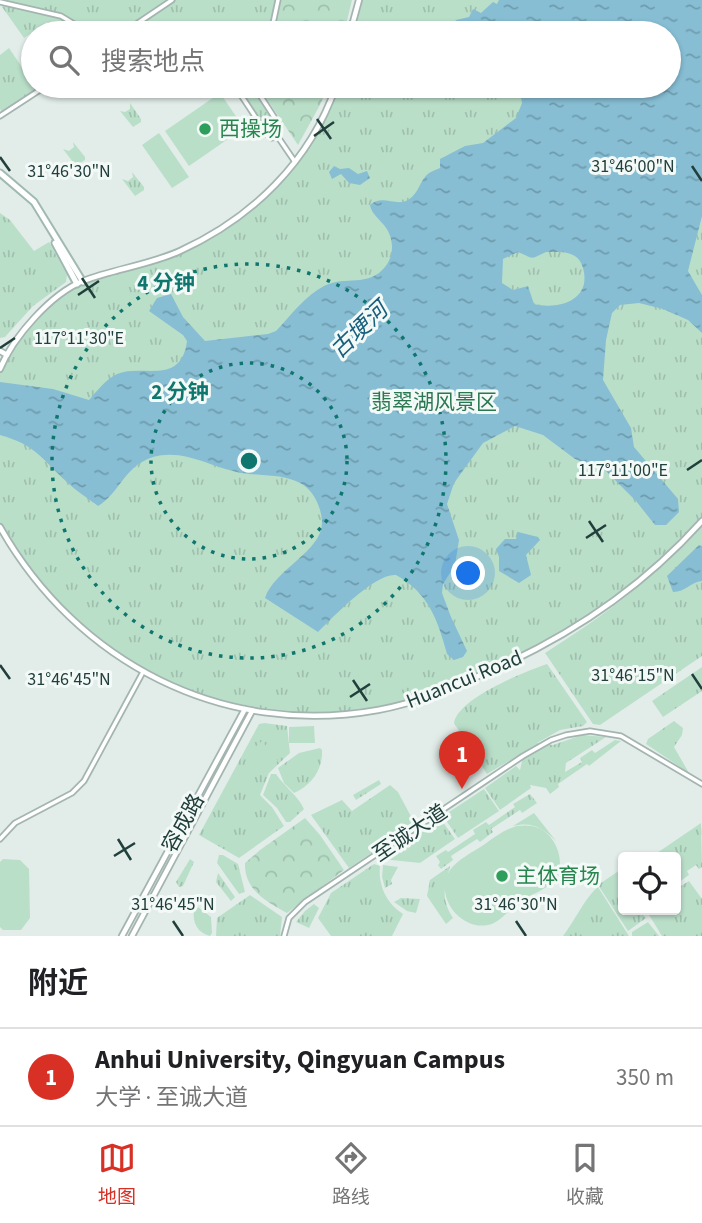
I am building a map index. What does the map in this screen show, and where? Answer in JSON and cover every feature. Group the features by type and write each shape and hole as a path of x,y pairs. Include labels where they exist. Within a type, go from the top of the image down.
{"main road":[{"path":"0,175 34,202 80,283"}],"street":[{"path":"141,21 172,0"},
{"path":"274,21 278,0"},
{"path":"353,21 359,0"},
{"path":"0,2 61,16 69,21"},
{"path":"0,116 28,98"},
{"path":"243,98 268,134 272,138 278,137"},
{"path":"262,98 280,126 278,137 296,163"},
{"path":"1,364 31,322 64,291 80,283 183,250 238,219 296,163 331,98"},
{"path":"0,351 7,355"},
{"name":"Huancui Road","path":"0,527 34,580 59,608 92,638 143,671 196,695 252,711 293,716 357,713 402,704 448,689 537,650 599,613 656,568 702,521"},
{"path":"0,839 15,823 72,793 84,781 143,671"},
{"name":"容成路","path":"122,936 245,709"},
{"name":"容成路","path":"132,936 252,711"},
{"name":"至诚大道","path":"284,936 289,918 305,902 498,773 551,740 566,734 590,731 621,736 702,784"}],"green space":[{"path":"0,0 278,0 274,21 21,21 21,34 0,4"},
{"path":"278,0 352,0 347,21 274,21"},
{"name":"翡翠湖风景区","path":"359,0 702,0 702,521 629,590 537,650 411,702 343,714 267,713 196,695 130,664 66,615 35,580 0,527 2,363 31,322 64,291 83,282 178,252 238,219 296,163 331,98 681,98 681,21 353,21"},
{"path":"9,48 21,66 21,98 27,98 3,114 0,109 0,55"},
{"name":"西操场","path":"213,98 223,98 244,128 189,166 165,131"},
{"path":"244,98 258,98 277,125 276,131 271,134"},
{"path":"266,98 323,98 298,145"},
{"path":"130,103 141,119 141,122 133,127 120,111 130,109"},
{"path":"159,133 189,177 172,188 142,145"},
{"path":"73,142 85,157 85,160 76,166 63,149 69,151 74,147"},
{"path":"132,172 144,187 144,190 135,196 122,179 128,181 133,177"},
{"path":"0,213 10,220 34,251 49,242 67,275 66,282 33,306 5,337 0,338"},
{"path":"702,526 702,656 600,725 593,724 545,653 628,595"},
{"path":"547,664 587,722 583,726 560,730 537,743 553,745 582,735 606,737 566,763 565,772 582,762 580,758 592,750 595,753 615,740 621,741 589,766 587,764 558,784 559,787 550,794 546,788 530,785 531,788 500,810 485,788 516,766 520,770 524,752 487,774 454,723 458,714 479,695"},
{"path":"702,667 702,691 663,717 652,701"},
{"path":"674,721 683,728 674,747 689,773 646,744 648,739"},
{"path":"259,724 287,726 290,753 269,773 260,795 272,807 284,826 239,858 199,835"},
{"path":"314,726 315,743 289,743 289,727"},
{"path":"262,741 278,761 261,775 246,755"},
{"path":"320,748 321,764 315,776 306,786 294,793 284,783 278,768 299,753"},
{"path":"271,774 276,774 304,809 290,822 286,822 277,808 263,795"},
{"path":"379,780 381,784 356,800 353,795"},
{"path":"390,785 398,792 415,824 349,868 311,815 342,800 352,811"},
{"path":"484,789 499,811 458,838 443,816"},
{"path":"530,794 537,803 522,813 520,810 491,829 493,832 480,842 477,839 451,856 453,860 441,869 436,856 446,850 448,852 475,834 473,830 486,822 489,825 515,807 513,804"},
{"path":"534,813 556,841 537,827 526,824 513,826"},
{"path":"305,818 344,870 287,913 252,888 245,863"},
{"path":"440,818 455,839 420,863 382,859"},
{"path":"701,823 702,867 699,869 696,865 687,871 689,875 681,881 681,852 658,852"},
{"name":"主体育场","path":"517,826 536,827 551,838 559,853 557,876 548,886 519,902 494,923 483,926 462,919 454,912 445,892 445,881 450,870 466,856"},
{"path":"219,855 238,864 245,892 239,894 217,863"},
{"path":"3,859 20,860 29,869 30,918 21,930 3,930 0,927 0,862"},
{"path":"190,859 194,862 183,886 179,887 176,882"},
{"path":"374,864 380,866 382,887 388,899 403,914 392,936 331,936 318,918 331,893"},
{"path":"383,865 398,867 391,880 392,884 385,888 382,877"},
{"path":"450,866 445,898 453,918 446,924 427,896 430,880"},
{"path":"618,871 618,915 643,915 646,918 628,931 598,885"},
{"path":"218,873 235,897 231,901 216,882"},
{"path":"689,881 702,899 702,936 662,936 649,915 681,915 681,886"},
{"path":"598,887 629,936 563,936 589,896"},
{"path":"250,895 282,917 280,936 216,936 217,918"},
{"path":"401,898 420,899 416,913 407,911 394,902"},
{"path":"314,904 319,908 309,928 296,922 305,911"},
{"path":"198,907 211,917 210,936 199,930 195,923 194,910"},
{"path":"648,922 659,936 632,936 632,932"}],"water":[{"name":"古埂河","path":"702,0 702,216 688,271 702,295 702,333 688,320 663,309 639,303 620,305 612,313 606,340 603,380 631,428 634,447 678,499 679,512 666,525 655,525 606,471 575,459 543,435 515,426 483,443 454,483 447,504 459,540 455,565 443,584 442,593 467,651 463,657 454,660 447,654 436,619 424,599 417,590 396,575 387,576 366,588 318,632 265,598 278,578 306,552 320,533 322,517 313,494 305,486 293,480 231,471 187,457 164,455 143,461 135,467 98,506 31,448 0,435 0,382 53,389 89,400 105,382 117,374 169,369 177,364 183,355 187,341 183,335 149,311 157,298 171,294 183,317 205,341 276,331 317,290 340,281 371,277 385,267 391,255 391,238 370,205 384,200 408,200 430,172 440,168 440,159 465,146 483,143 516,118 521,98 681,98 681,21 455,21 469,17 473,9 481,13 493,2","holes":["518,252 532,258 546,252 575,256 583,268 583,288 578,295 563,304 544,305 534,304 528,286 513,290 502,283 503,259"]},
{"path":"334,166 340,169 349,168 358,174 367,171 370,178 360,185 349,183 341,174 332,179 329,172"},
{"path":"518,532 538,537 540,540 526,555 531,575 519,583 499,571 496,549 505,539 516,539"},
{"path":"699,545 702,546 702,581 673,592 667,576"}],"place":[{"name":"西操场","path":"205,129"},
{"name":"Anhui University, Qingyuan Campus","path":"462,789"},
{"name":"主体育场","path":"502,876"}]}
